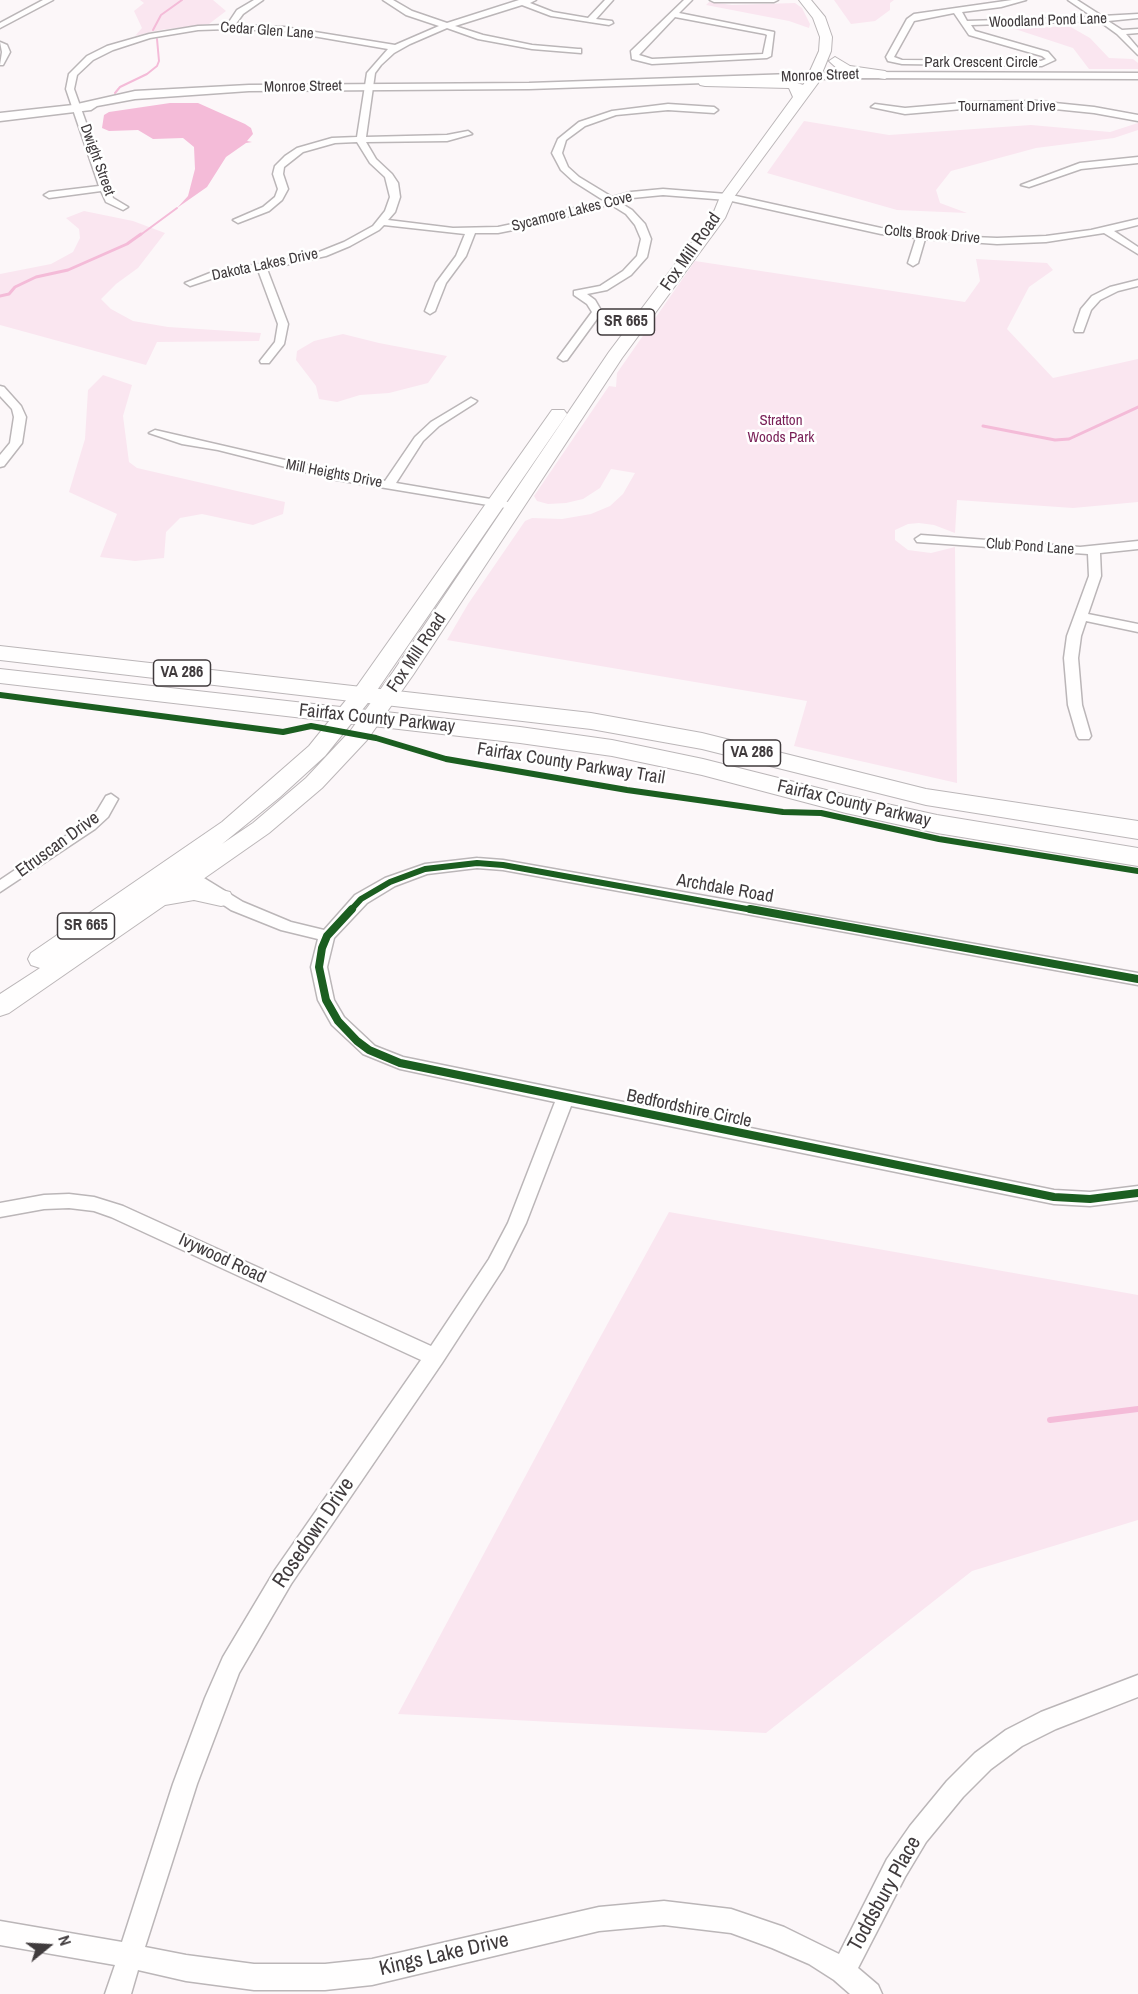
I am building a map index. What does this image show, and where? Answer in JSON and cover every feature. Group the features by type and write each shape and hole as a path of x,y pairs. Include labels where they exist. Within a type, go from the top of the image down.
{"highway":[{"name":"Fairfax County Parkway","path":"0,654 367,706 612,748 692,764 846,804 937,824 1138,857"},
{"name":"Fairfax County Parkway","path":"0,676 367,706 561,717 702,741 896,790 1138,830"}],"main road":[{"name":"Fox Mill Road","path":"0,1007 153,903 230,827 367,706 514,507 615,356 720,214 727,197 815,76 825,51 826,38 819,17 805,0"},
{"path":"820,0 831,13"},
{"path":"840,45 835,61 846,69 885,75"},
{"name":"Fox Mill Road","path":"815,76 830,69 835,61"},
{"name":"Monroe Street","path":"0,117 78,106 208,95 368,89 478,90 529,86 705,82 815,76 1138,77"},
{"path":"705,82 789,84 797,86 800,97"},
{"name":"Fox Mill Road","path":"367,706 494,504 537,442 694,230 710,210 727,197"},
{"name":"Fox Mill Road","path":"0,987 182,872"},
{"path":"153,903 189,892 221,898"}],"street":[{"path":"0,26 46,0"},
{"path":"229,27 240,12 259,0"},
{"path":"387,0 409,13 481,37 516,45 578,51"},
{"path":"361,138 371,73 378,63 396,48 448,25 519,1 532,0"},
{"path":"590,21 609,0"},
{"path":"674,15 767,32 771,34 767,56 652,62 635,57 634,53 688,0"},
{"path":"714,0 774,0"},
{"name":"Park Crescent Circle","path":"957,11 972,33 1045,54 1051,60 1042,64 902,62 891,59 911,19 922,15 1001,5 1022,0"},
{"path":"1072,0 1120,32 1138,53"},
{"path":"519,1 551,15 609,23"},
{"name":"Woodland Pond Lane","path":"965,23 1103,20 1136,15"},
{"name":"Cedar Glen Lane","path":"78,106 70,89 70,81 81,65 99,53 157,34 229,27 284,29 396,48"},
{"path":"1120,32 1138,31"},
{"path":"0,44 4,46 6,52 0,63"},
{"name":"Tournament Drive","path":"875,107 905,111 974,105 1035,104 1094,110 1138,118"},
{"name":"Dwight Street","path":"78,106 109,200 123,207"},
{"path":"563,358 597,312 591,302 578,292 603,288 627,273 642,257 646,239 640,224 629,212 571,175 561,164 557,153 558,146 569,133 597,118 632,110 678,107 714,110"},
{"path":"238,220 266,209 279,198 283,189 278,171 288,158 317,144 361,138 447,138 468,134"},
{"name":"Dakota Lakes Drive","path":"190,283 215,274 301,259 335,249 368,233 381,222 394,205 395,190 388,174 366,153 361,138"},
{"path":"1026,185 1080,166 1138,160"},
{"path":"48,195 105,188"},
{"name":"Sycamore Lakes Cove","path":"381,222 434,230 471,232 519,227 612,200 663,192 727,197"},
{"name":"Colts Brook Drive","path":"727,197 921,237 1019,240 1067,237 1138,222"},
{"path":"1106,230 1138,251"},
{"path":"429,311 437,298 441,284 461,256 471,232"},
{"path":"913,263 921,237"},
{"path":"261,266 283,324 280,342 266,361"},
{"path":"1079,330 1086,309 1096,298 1114,289 1138,284"},
{"path":"0,389 17,408 20,421 16,443 0,463"},
{"path":"388,485 419,440 435,424 471,401"},
{"name":"Mill Heights Drive","path":"155,433 288,466 514,507"},
{"name":"Club Pond Lane","path":"921,539 1094,551 1138,545"},
{"path":"1084,736 1072,681 1071,658 1074,636 1095,576 1094,551"},
{"path":"1081,616 1138,628"},
{"name":"Etruscan Drive","path":"0,887 90,826 103,814 111,799"},
{"name":"Archdale Road","path":"327,936 353,906 390,882 437,867 490,864 1138,979"},
{"path":"182,872 221,898 261,917 327,936"},
{"name":"Bedfordshire Circle","path":"327,936 322,948 319,967 326,1000 346,1031 369,1050 400,1063 565,1099 1054,1197 1090,1199 1138,1193"},
{"name":"Rosedown Drive","path":"118,1994 185,1784 216,1698 231,1665 283,1577 435,1357 496,1264 517,1223 565,1099"},
{"name":"Ivywood Road","path":"0,1210 44,1202 69,1201 94,1204 117,1211 435,1357"},
{"name":"Toddsbury Place","path":"843,1971 896,1868 918,1834 955,1789 983,1761 1014,1738 1049,1720 1138,1686"},
{"name":"Kings Lake Drive","path":"0,1933 186,1968 254,1977 325,1977 372,1972 599,1919 664,1913 708,1917 753,1927 818,1955 843,1971 869,1994"}],"green space":[{"path":"140,0 213,0 226,11 209,24 160,30 135,36 142,28 134,11 144,3"},
{"path":"834,0 894,0 890,3 890,10 875,21 851,24"},
{"path":"709,2 732,5 795,3 802,8 810,24 809,28 789,21 706,5"},
{"path":"1069,26 1090,38 1109,58 1133,59 1138,63 1138,69 1089,69 1073,48 1015,29"},
{"path":"804,121 889,135 1031,125 1110,132 1138,123 1138,130 1114,138 1036,148 951,171 936,190 940,203 967,213 897,210 767,173"},
{"path":"84,211 133,221 165,233 138,268 116,284 101,299 111,309 133,321 168,327 261,333 259,341 157,342 146,365 0,325 0,274 51,264 73,252 80,238 79,229 66,218"},
{"name":"Stratton Woods Park","path":"976,259 1047,263 1053,270 1029,287 1007,329 1053,378 1138,359 1138,502 1073,508 957,500 955,533 934,525 919,523 908,524 895,530 895,540 908,550 931,553 955,547 957,783 794,746 807,701 447,640 468,604 525,521 532,518 562,519 591,514 610,506 623,494 635,473 611,469 600,488 583,499 548,504 537,501 534,496 609,386 616,387 617,373 695,261 965,302 980,281"},
{"path":"343,334 447,356 428,383 389,393 360,395 337,402 319,399 316,386 296,360 297,351 314,341"},
{"path":"103,375 132,385 123,416 129,462 137,468 285,502 283,514 253,525 202,514 180,518 166,532 164,558 135,561 100,557 117,514 69,492 85,439 88,390"},
{"path":"669,1212 1138,1295 1138,1520 972,1571 766,1733 398,1714 586,1363"}],"shaded area":[{"path":"170,103 198,103 245,124 251,128 253,134 247,141 252,142 246,143 226,157 207,187 177,208 188,196 195,169 194,147 183,138 153,139 138,130 109,131 102,128 104,115 109,112"}],"waterway":[{"path":"153,30 161,15 182,0"},
{"path":"115,93 120,87 147,74 157,66 159,61 157,39"},
{"path":"139,236 177,208"},
{"path":"0,296 9,294 15,287 36,277 68,270 127,244 141,234"},
{"path":"983,426 1055,440 1069,439 1138,407"},
{"path":"1050,1420 1138,1409"}],"cycle path":[{"name":"Fairfax County Parkway Trail","path":"0,695 283,732 311,726 376,738 446,759 627,790 783,812 821,813 939,839 1138,871"},
{"path":"1138,979 503,865 477,863 425,869 390,882 361,899 327,936 322,948 319,967 326,1000 338,1021 369,1050 400,1063 1054,1197 1090,1199 1138,1193"}]}
